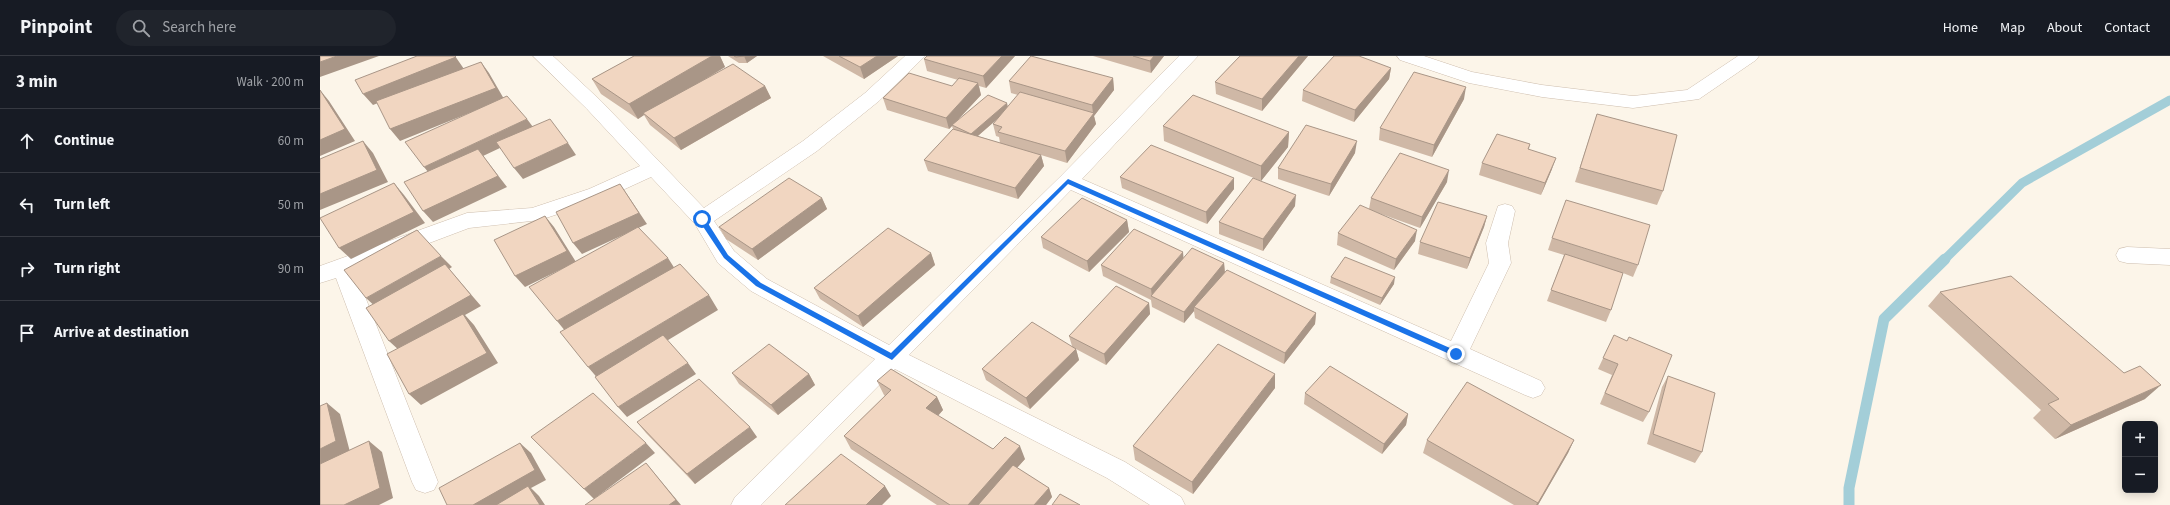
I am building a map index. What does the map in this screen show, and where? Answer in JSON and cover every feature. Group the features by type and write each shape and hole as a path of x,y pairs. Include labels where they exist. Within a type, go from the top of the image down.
{"street":[{"path":"542,56 594,105 702,219 726,257 759,284 892,357 1116,470 1172,505"},
{"path":"702,219 810,146 872,97 916,56"},
{"path":"744,505 1068,181 1189,56"},
{"path":"1406,56 1469,77 1542,91 1633,102 1692,95 1750,56"},
{"path":"320,275 467,220 533,215 596,194 653,168"},
{"path":"1068,181 1533,388"},
{"path":"1456,354 1500,263 1497,243 1505,211"},
{"path":"2127,255 2170,256"},
{"path":"342,266 425,482"}],"building":[{"path":"320,56 337,56 320,62"},
{"path":"417,56 456,57 363,94 355,80"},
{"path":"634,56 712,56 629,104 592,79"},
{"path":"839,56 877,56 860,67"},
{"path":"927,56 1002,56 983,76 924,59"},
{"path":"1031,56 1113,78 1092,105 1009,81"},
{"path":"1133,56 1154,56 1150,61"},
{"path":"1240,56 1299,56 1262,99 1215,82"},
{"path":"1334,56 1359,56 1391,68 1355,110 1303,90"},
{"path":"481,62 496,88 390,129 376,101"},
{"path":"733,64 765,86 674,138 643,113"},
{"path":"1414,72 1466,87 1434,145 1380,128"},
{"path":"909,73 952,86 959,78 978,83 946,118 883,98"},
{"path":"320,90 345,129 320,140"},
{"path":"1020,92 1094,113 1065,151 998,132 1002,127 993,124"},
{"path":"988,95 1007,103 971,134 952,125"},
{"path":"1193,95 1289,132 1261,166 1163,126"},
{"path":"507,96 527,119 424,167 405,142"},
{"path":"1597,114 1677,135 1663,191 1580,168"},
{"path":"550,119 568,143 514,168 496,142"},
{"path":"1306,125 1357,141 1331,184 1278,168"},
{"path":"953,129 1041,155 1015,188 924,160"},
{"path":"1497,134 1530,144 1528,149 1556,158 1545,183 1482,163"},
{"path":"363,141 377,170 320,194 320,159"},
{"path":"1151,145 1234,178 1206,212 1120,177"},
{"path":"478,149 498,176 423,211 404,182"},
{"path":"1400,153 1449,170 1422,217 1371,198"},
{"path":"789,178 822,198 752,249 719,227"},
{"path":"1253,178 1296,195 1263,239 1219,222"},
{"path":"394,183 414,212 339,248 320,218"},
{"path":"620,184 639,213 573,243 556,212"},
{"path":"1082,198 1127,220 1087,261 1041,237"},
{"path":"1566,200 1650,225 1638,265 1552,238"},
{"path":"1438,202 1487,216 1470,258 1420,242"},
{"path":"1360,205 1417,230 1396,259 1338,233"},
{"path":"545,216 567,251 515,276 494,240"},
{"path":"638,227 668,258 557,321 529,287"},
{"path":"888,228 931,253 858,316 814,288"},
{"path":"1134,229 1183,252 1151,289 1101,265"},
{"path":"417,230 441,256 366,298 344,270"},
{"path":"1192,248 1224,263 1184,312 1151,296"},
{"path":"1565,254 1623,273 1611,310 1551,290"},
{"path":"1345,257 1395,277 1382,298 1331,277"},
{"path":"445,264 471,295 389,341 366,308"},
{"path":"680,264 709,295 588,367 560,332"},
{"path":"1227,270 1316,313 1285,353 1194,307"},
{"path":"2011,276 2124,373 2140,366 2161,385 2071,425 2048,404 2059,399 1940,292"},
{"path":"1116,286 1149,303 1104,354 1069,336"},
{"path":"463,314 487,353 409,394 387,354"},
{"path":"1032,322 1076,349 1026,398 982,369"},
{"path":"663,335 688,363 618,407 595,377"},
{"path":"1614,335 1627,341 1629,337 1672,355 1649,412 1605,393 1618,364 1603,358"},
{"path":"769,344 809,374 771,405 732,373"},
{"path":"1218,344 1275,374 1192,482 1133,446"},
{"path":"1330,366 1408,414 1384,444 1305,393"},
{"path":"891,369 937,397 926,408 993,449 1005,437 1020,446 968,505 950,505 844,436 891,390 877,381"},
{"path":"1668,376 1715,393 1702,452 1653,434"},
{"path":"699,379 750,427 687,474 637,422"},
{"path":"1467,382 1574,440 1538,503 1427,440"},
{"path":"593,393 646,443 584,489 531,437"},
{"path":"327,403 336,441 320,449 320,406"},
{"path":"369,441 380,488 344,505 320,505 320,464"},
{"path":"520,443 535,470 473,505 447,505 439,488"},
{"path":"841,454 885,486 866,505 785,505"},
{"path":"646,463 676,500 669,505 585,505"},
{"path":"1013,465 1049,488 1034,505 978,505"},
{"path":"528,486 540,505 496,505"},
{"path":"1060,494 1080,505 1052,505"}],"waterway":[{"path":"1944,260 2022,183 2170,100"},
{"path":"1849,505 1849,488 1884,319 1945,259"}],"route":[{"path":"702,219 726,257 759,284 822,321 892,357 1068,181 1456,354"}]}
